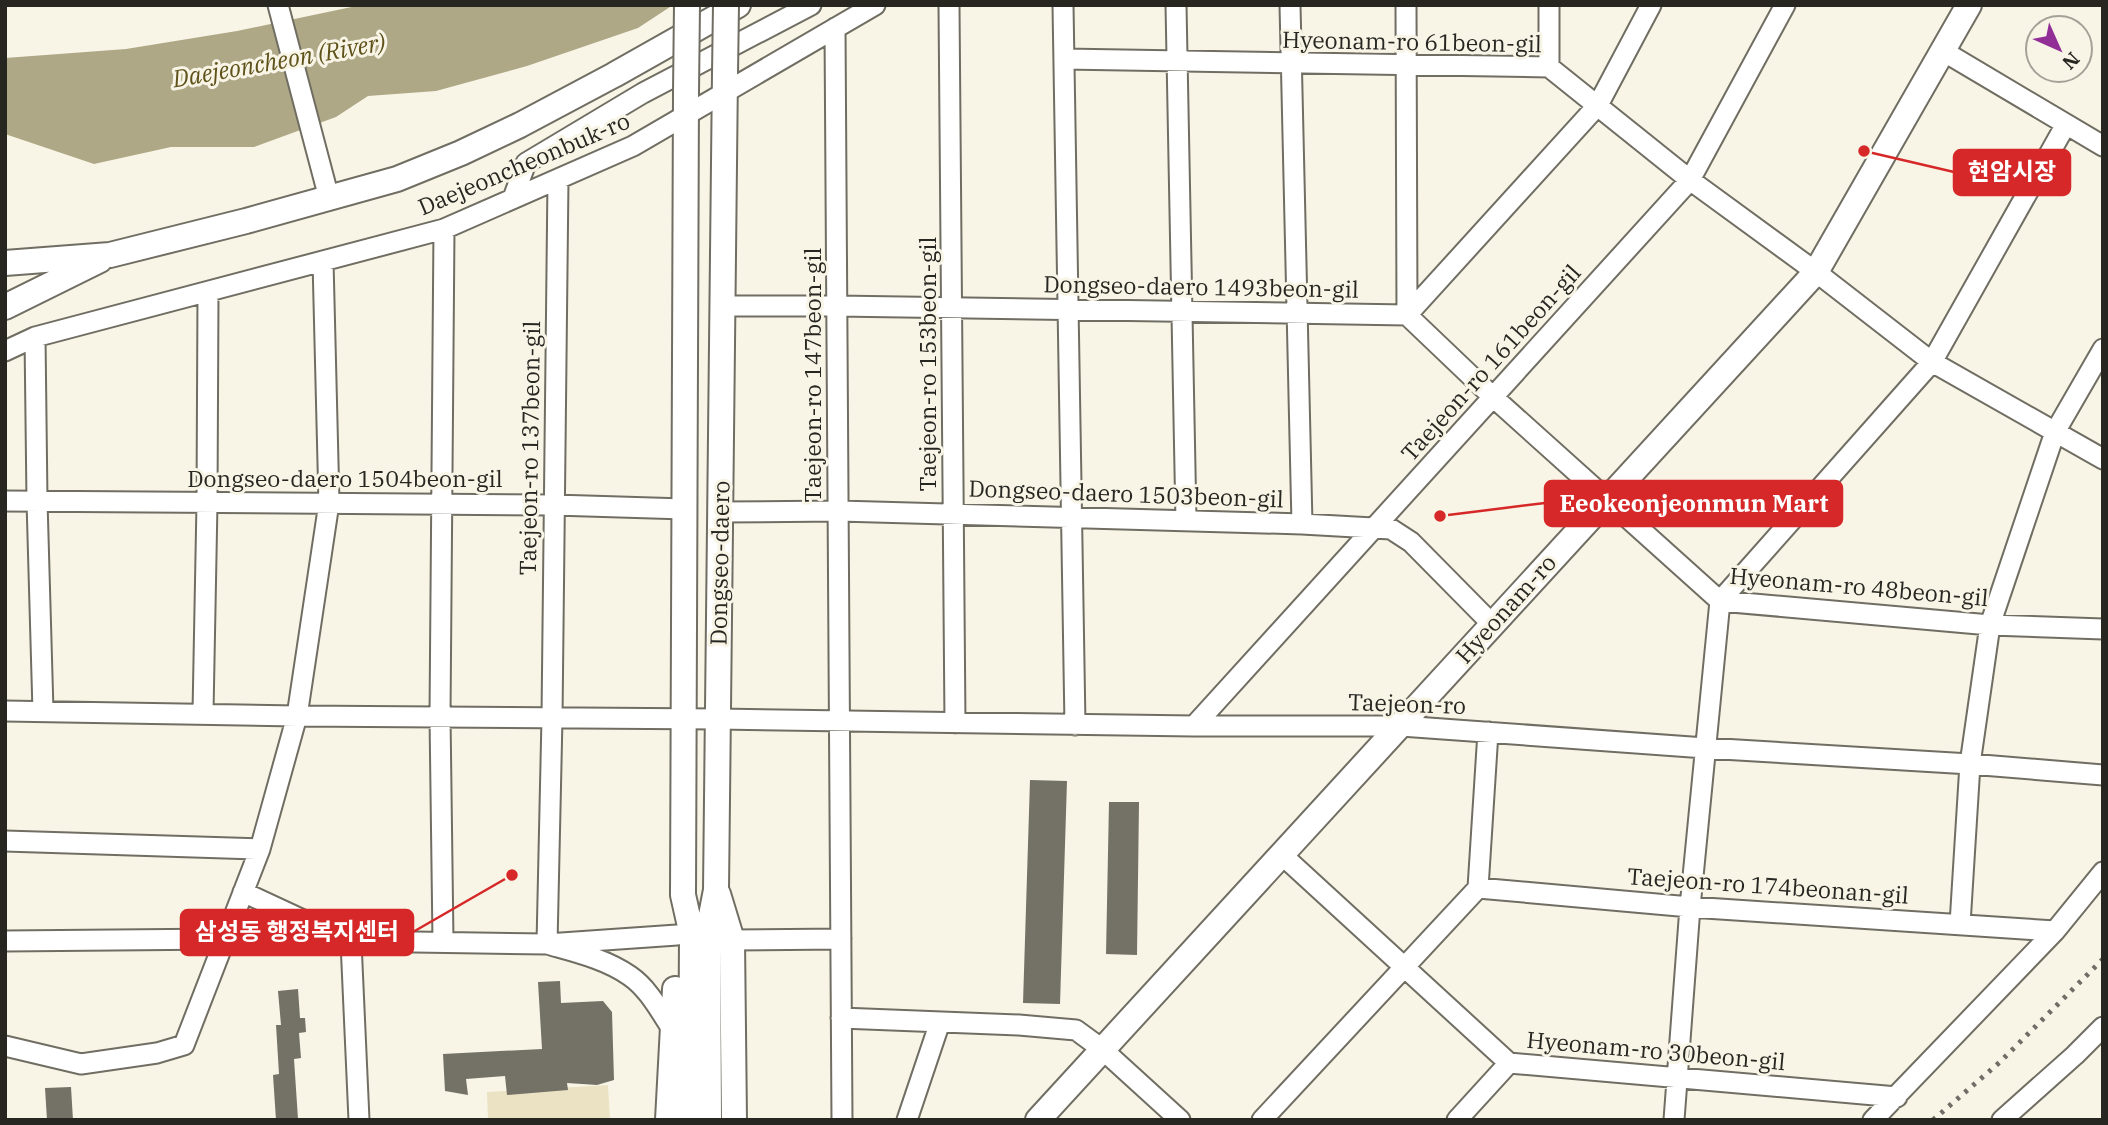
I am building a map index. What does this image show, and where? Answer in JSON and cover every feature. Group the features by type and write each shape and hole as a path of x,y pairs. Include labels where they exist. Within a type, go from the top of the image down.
{"main road":[{"name":"Dongseo-daero","path":"687,5 683,895 692,935 691,1120"},
{"name":"Dongseo-daero","path":"709,1120 708,931 716,890 726,5"},
{"path":"5,263 110,255 397,179 520,125 738,5"},
{"name":"Hyeonam-ro","path":"1038,1120 1816,271 1969,5"},
{"path":"5,307 110,255"},
{"path":"716,890 732,940 734,1120"},
{"path":"668,1120 677,935 683,895"}],"street":[{"path":"278,5 329,198"},
{"path":"513,198 526,163 643,93 811,5"},
{"name":"Daejeoncheonbuk-ro","path":"5,351 35,337 444,229 633,146 686,104 875,5"},
{"name":"Taejeon-ro 153beon-gil","path":"949,5 956,723"},
{"path":"1063,5 1075,724"},
{"path":"1176,5 1185,521"},
{"path":"1290,5 1302,524"},
{"path":"1406,5 1407,315 1606,499"},
{"path":"1549,5 1549,67"},
{"path":"1407,315 1598,105 1651,5"},
{"name":"Taejeon-ro 161beon-gil","path":"1194,726 1690,180 1785,5"},
{"name":"Taejeon-ro 147beon-gil","path":"835,28 841,721"},
{"path":"1943,51 2103,146"},
{"name":"Hyeonam-ro 61beon-gil","path":"1064,60 1549,67 1690,180 1816,271 1932,362 2103,459"},
{"path":"1674,1120 1690,907 1720,601 1932,362 2066,125"},
{"name":"Taejeon-ro 137beon-gil","path":"552,718 558,179"},
{"path":"443,941 440,716 444,229"},
{"path":"5,1046 81,1064 157,1053 184,1045 260,849 298,716 329,503 323,261"},
{"path":"202,713 208,292"},
{"name":"Dongseo-daero 1493beon-gil","path":"723,306 1407,315"},
{"path":"35,337 43,711"},
{"path":"1961,924 1970,764 1990,625 2055,432 2103,349"},
{"name":"Hyeonam-ro 48beon-gil","path":"1606,499 1720,601 1990,625 2103,629"},
{"name":"Dongseo-daero 1504beon-gil","path":"5,500 554,505 685,509"},
{"name":"Dongseo-daero 1503beon-gil","path":"720,512 839,511 1391,529 1411,542 1492,624"},
{"name":"Taejeon-ro","path":"5,711 1194,726 1401,726 2103,775"},
{"path":"547,944 552,718"},
{"path":"841,721 842,1120"},
{"path":"1262,1120 1478,888 1488,732"},
{"path":"5,841 260,849"},
{"name":"Hyeonam-ro 30beon-gil","path":"1281,855 1509,1063 1896,1097"},
{"path":"1873,1120 2055,931 2103,872"},
{"name":"Taejeon-ro 174beonan-gil","path":"1478,888 1690,907 2055,931"},
{"path":"243,892 351,942"},
{"path":"5,941 224,939 547,944 677,935"},
{"path":"732,940 841,939"},
{"path":"351,942 359,1120"},
{"path":"547,944 592,957 630,976 649,994 674,1032"},
{"path":"841,1018 1076,1030 1102,1049 1180,1120"},
{"path":"907,1120 940,1022"},
{"path":"2002,1120 2103,1027"},
{"path":"1457,1120 1509,1063"}],"shaded area":[{"path":"608,1085 610,1120 488,1120 487,1092"}],"water":[{"name":"Daejeoncheon (River)","path":"361,5 673,5 638,28 527,66 436,91 368,96 336,117 254,147 171,147 94,164 5,134 5,58 126,49 237,31"}],"building":[{"path":"1030,780 1067,781 1060,1004 1023,1003"},
{"path":"1109,802 1139,802 1137,955 1106,954"},
{"path":"560,981 561,1003 603,1001 612,1012 614,1080 597,1085 567,1083 568,1090 507,1095 505,1076 466,1079 468,1095 445,1091 443,1054 542,1049 538,982"},
{"path":"298,989 300,1018 305,1018 306,1032 299,1033 301,1058 294,1059 298,1119 276,1120 273,1075 279,1074 276,1025 281,1025 278,991"},
{"path":"71,1087 73,1120 47,1120 45,1088"}],"railway":[{"path":"1933,1120 2000,1062 2103,959"}],"place":[{"name":"현암시장","path":"1864,151"},
{"name":"Eeokeonjeonmun Mart","path":"1440,516"},
{"name":"삼성동 행정복지센터","path":"512,875"}]}
